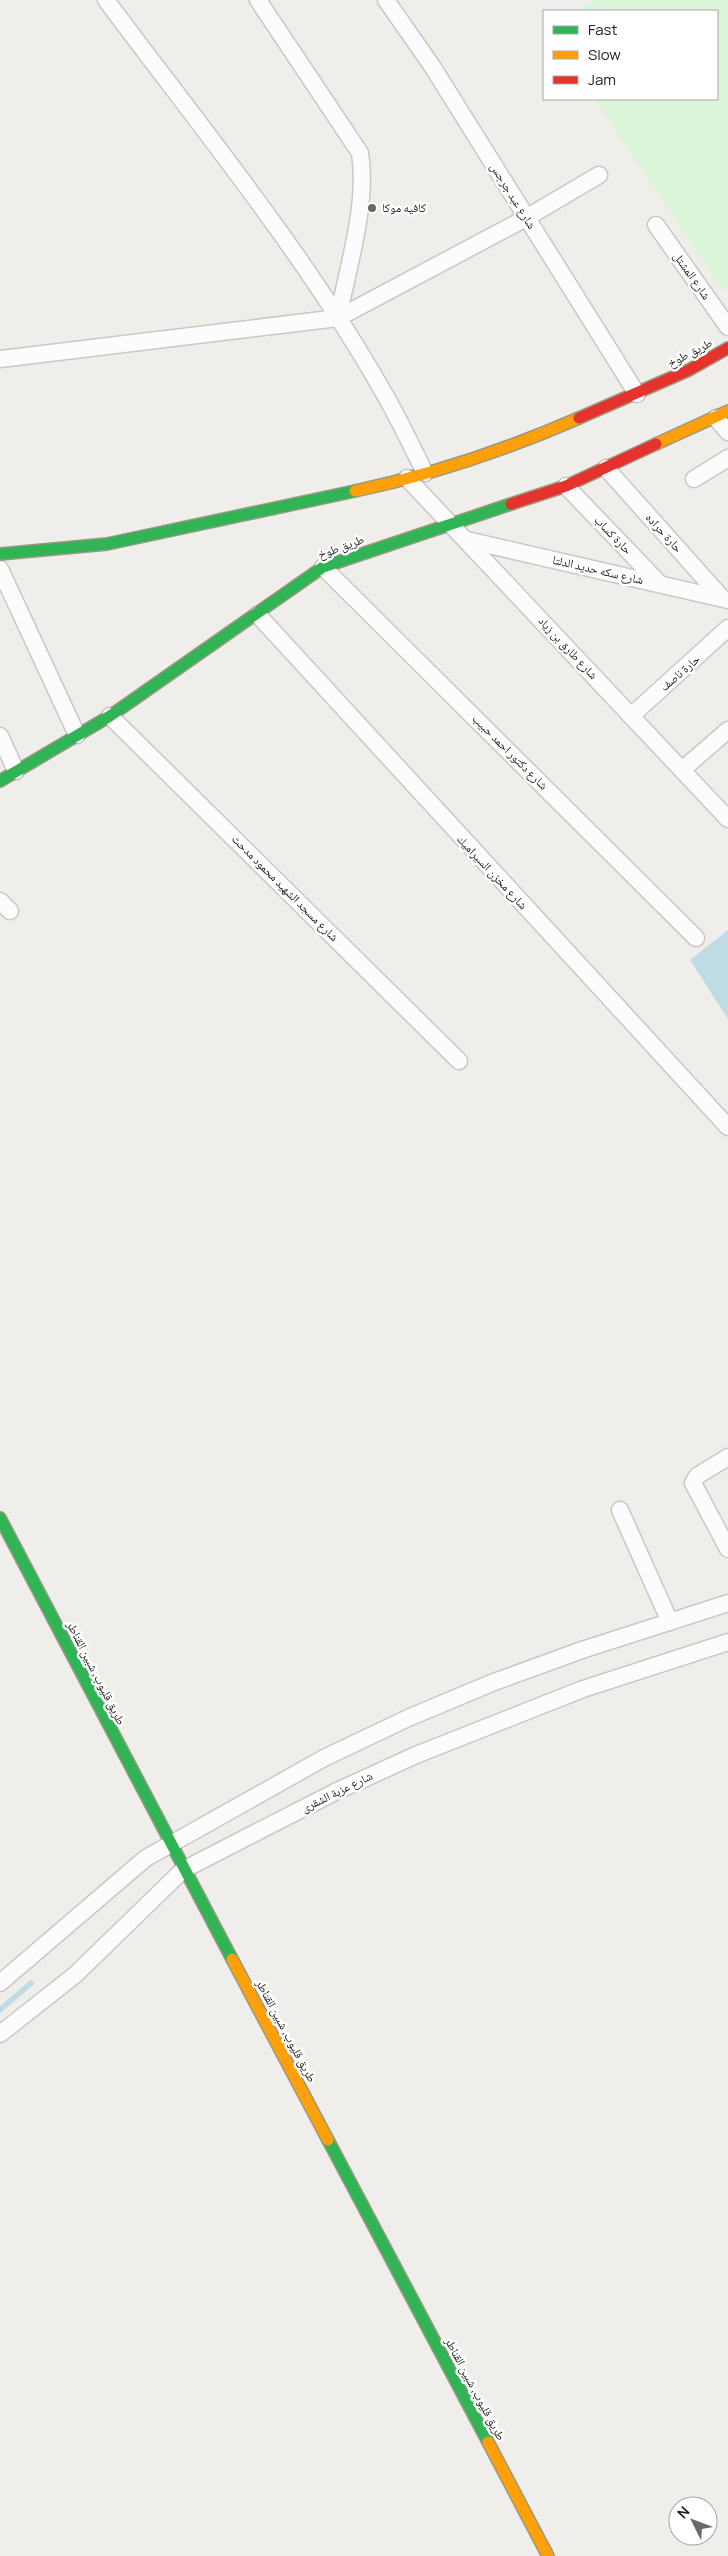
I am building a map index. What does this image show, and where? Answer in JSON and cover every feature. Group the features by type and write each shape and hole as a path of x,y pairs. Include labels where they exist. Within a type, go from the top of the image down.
{"main road":[{"name":"طريق طوخ","path":"0,554 107,544 425,473 542,434 689,370 728,348"},
{"name":"طريق طوخ","path":"0,781 110,716 258,615 323,567 566,486 722,414"},
{"name":"طريق قليوب, شبين القناطر","path":"0,1518 169,1844 338,2156 548,2556"}],"street":[{"path":"106,0 278,230 338,318 386,395 425,473"},
{"path":"258,0 360,153 364,178 362,200 338,318"},
{"name":"شارع عبد جرجس","path":"386,0 432,66 637,394"},
{"path":"0,360 338,318 526,218 599,175"},
{"name":"شارع المشتل","path":"656,225 728,327"},
{"path":"722,414 728,432"},
{"path":"694,479 728,458"},
{"name":"حارة حراده","path":"606,468 725,599"},
{"name":"شارع طارق بن زياد","path":"407,478 728,819"},
{"name":"حارة كساب","path":"566,486 660,584"},
{"name":"شارع سكه حديد الدلتا","path":"467,540 725,599"},
{"name":"شارع دكتور احمد حبيب","path":"323,567 696,938"},
{"path":"0,569 77,735"},
{"name":"شارع مخزن السيراميك","path":"258,615 728,1128"},
{"name":"حارة ناصف","path":"631,716 728,628"},
{"name":"شارع مسجد الشهيد محمود مدحت","path":"110,716 459,1061"},
{"path":"682,770 728,730"},
{"path":"0,736 16,771"},
{"path":"728,1457 697,1476 693,1483 728,1550"},
{"path":"620,1510 670,1622"},
{"path":"0,1983 73,1922 124,1875 169,1844 324,1758 408,1718 503,1679 728,1603"},
{"name":"شارع عزبة الشقرى","path":"0,2034 75,1975 183,1870 335,1792 416,1754 582,1689 728,1642"}],"green space":[{"path":"594,0 728,0 728,286 723,290 596,100 718,100 718,10 579,10"}],"water":[{"path":"728,930 728,1019 690,960"}],"waterway":[{"path":"0,2010 31,1983"}],"traffic: fast":[{"path":"0,554 107,544 355,491"},
{"path":"0,781 110,716 323,567 511,504"},
{"path":"0,1518 232,1959"},
{"path":"328,2140 488,2442"}],"traffic: slow":[{"path":"656,444 728,411"},
{"path":"355,491 384,485 469,460 579,418"},
{"path":"232,1959 328,2140"},
{"path":"488,2442 548,2556"}],"traffic: jam":[{"path":"579,418 689,370 728,348"},
{"path":"511,504 566,486 656,444"}],"place":[{"name":"كافيه موكا","path":"372,208"}]}
